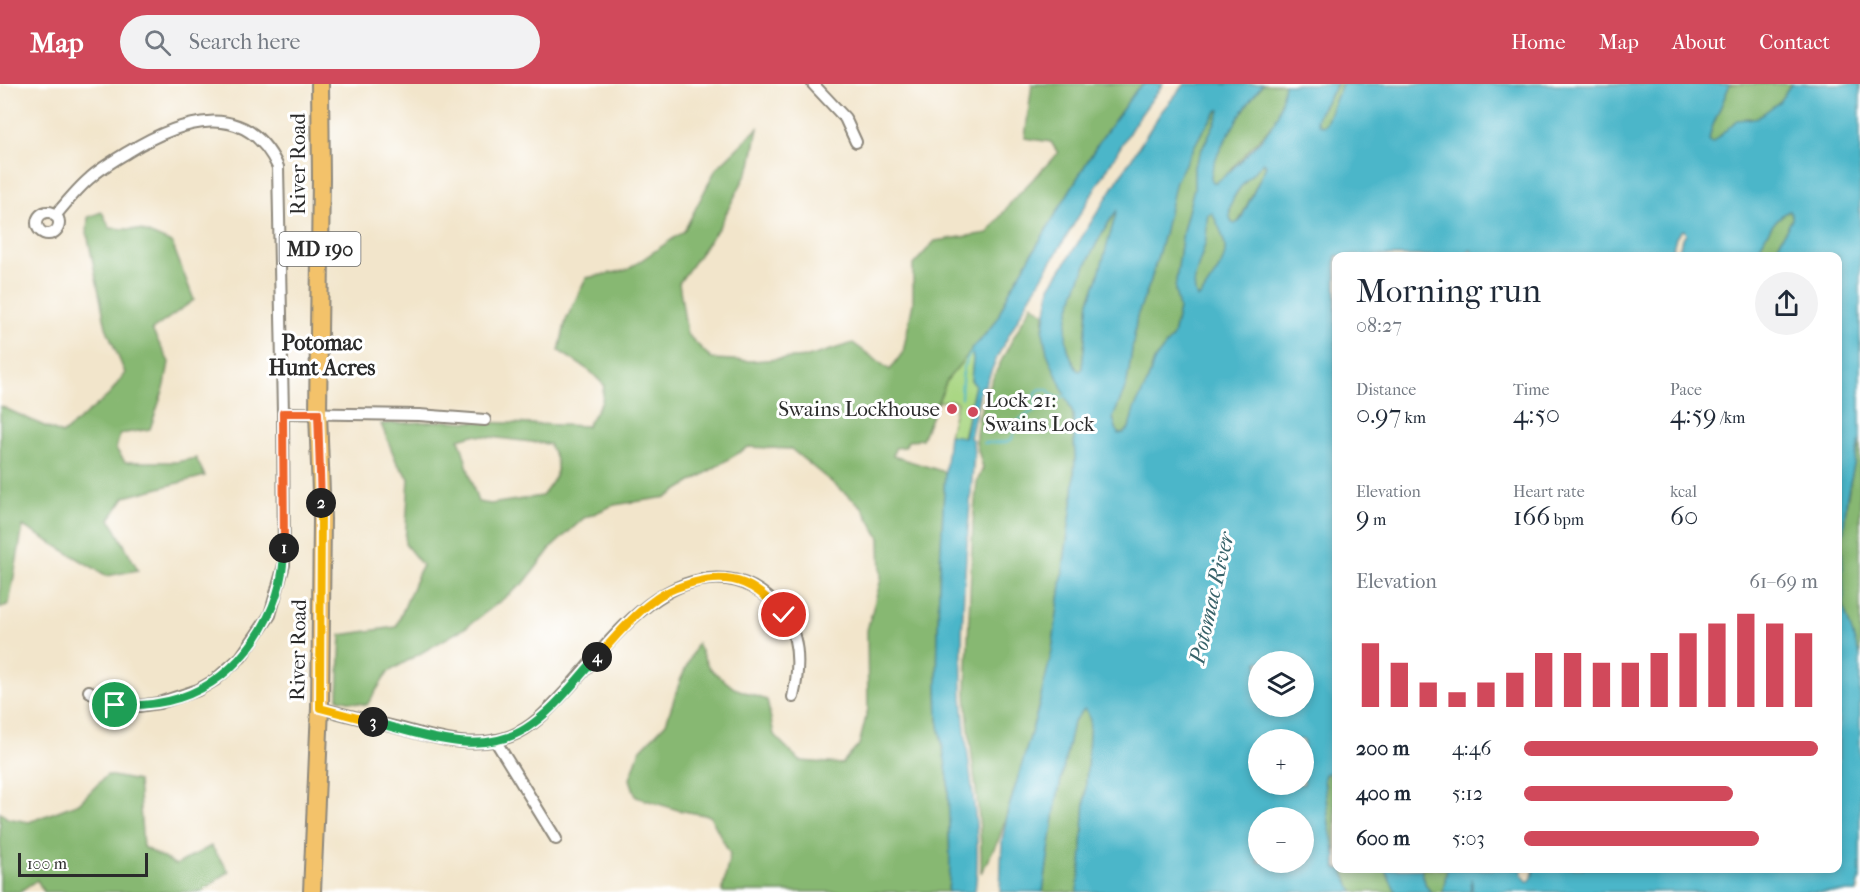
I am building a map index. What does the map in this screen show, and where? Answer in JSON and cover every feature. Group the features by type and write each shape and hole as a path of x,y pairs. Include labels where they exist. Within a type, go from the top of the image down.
{"main road":[{"name":"River Road","path":"312,892 320,708 322,519 318,413 320,84"}],"street":[{"path":"813,84 845,118 856,142"},
{"path":"55,216 90,178 112,162 146,141 173,129 198,122 230,123 257,136 274,158 280,177 284,565 270,615 241,657 215,680 179,698 159,704 115,705 105,702 89,691"},
{"path":"283,413 419,415 485,420"},
{"path":"320,708 448,741 475,743 495,740 525,729 545,713 653,600 676,587 714,578 735,580 756,589 768,597 784,615 792,628 799,663 793,697"},
{"path":"495,740 556,839"}],"green space":[{"path":"1032,84 1145,84 1137,89 1099,142 1009,292 996,321 947,380 922,439 908,441 905,447 895,448 893,456 945,472 937,686 938,719 948,778 950,868 948,892 722,892 730,854 710,816 678,810 636,797 630,779 640,750 666,723 680,681 697,643 709,668 734,688 767,700 774,735 800,761 842,764 859,745 868,709 867,630 881,579 880,538 862,507 791,449 748,447 667,497 614,505 584,518 551,548 525,582 468,626 388,672 367,705 338,699 341,635 396,627 422,565 405,544 409,478 397,463 381,424 447,421 587,426 602,401 604,385 590,371 559,351 566,320 586,278 627,270 684,231 716,169 758,128 751,165 719,227 679,283 687,334 712,359 751,361 808,357 853,343 890,370 903,352 913,303 913,265 935,241 988,233 1012,201 1058,153 1051,142 1025,138","holes":["473,435 549,444 556,460 557,472 542,496 491,504 478,502 459,439"]},
{"path":"1263,84 1284,84 1283,100 1275,122 1220,181 1213,182 1211,173 1218,153 1241,114"},
{"path":"1337,84 1342,84 1326,123 1323,126 1319,125 1318,115"},
{"path":"1730,84 1791,84 1779,102 1757,118 1745,118 1712,143 1709,140 1711,130"},
{"path":"1220,110 1219,114 1194,166 1194,188 1183,231 1175,289 1179,309 1173,336 1154,361 1147,383 1134,409 1129,428 1124,434 1118,434 1113,418 1127,383 1137,316 1150,283 1164,234 1175,181 1203,130"},
{"path":"1264,162 1266,166 1235,225 1232,223 1230,214 1234,197 1245,181"},
{"path":"1119,208 1089,301 1080,371 1077,370 1068,347 1066,329 1069,312 1074,293 1091,254"},
{"path":"1789,211 1792,219 1774,252 1757,252 1773,224"},
{"path":"102,212 110,228 141,230 172,243 194,300 152,330 169,362 165,385 150,429 120,434 116,449 125,462 176,462 196,458 205,476 125,497 110,519 138,570 107,576 23,526 9,604 0,608 0,406 62,434 109,395 125,373 106,327 87,233 88,217"},
{"path":"1212,213 1224,239 1224,257 1201,296 1196,298 1195,276 1205,245 1208,214"},
{"path":"1032,304 1044,313 1043,332 1073,413 1075,458 1073,497 1052,651 1045,682 999,839 981,873 980,827 966,690 973,522 977,482 983,468 976,441 977,425 996,371"},
{"path":"971,348 973,359 971,380 975,385 963,438 949,435 957,402 950,400 938,402 947,380"},
{"path":"1860,439 1860,657 1850,631 1842,586 1842,540 1848,493"},
{"path":"1084,709 1090,720 1081,865 1077,892 1043,892 1056,804 1073,722"},
{"path":"1329,772 1332,780 1332,838 1329,825 1325,773"},
{"path":"107,775 138,781 143,847 176,865 211,846 229,871 201,892 44,892 37,880 19,892 0,892 0,812 7,818 29,822 79,803"},
{"path":"1344,873 1387,873 1396,892 1353,892"},
{"path":"1422,873 1446,873 1443,892 1431,892 1426,886"}],"water":[{"path":"1145,84 1163,84 1136,121 1027,302 997,357 985,386 981,386 970,438 973,440 974,454 962,632 962,691 975,816 977,867 975,892 948,892 950,868 948,778 938,719 937,686 939,585 949,435 964,437 975,385 971,380 973,359 971,348 980,341 996,321 1009,292 1099,142 1137,89"},
{"name":"Potomac River","path":"1185,84 1263,84 1223,144 1212,169 1211,178 1213,182 1216,182 1257,144 1271,127 1279,112 1284,84 1337,84 1318,115 1319,125 1323,126 1342,84 1730,84 1711,130 1709,140 1712,143 1737,120 1757,118 1779,102 1791,84 1860,84 1860,439 1847,495 1842,548 1842,252 1774,252 1792,219 1789,211 1777,219 1757,252 1679,252 1682,238 1686,234 1684,230 1676,237 1672,252 1472,252 1471,250 1469,252 1332,252 1332,781 1329,773 1325,774 1324,778 1332,838 1332,873 1344,873 1353,892 1077,892 1081,865 1090,720 1084,709 1073,722 1056,804 1043,892 1000,892 1002,840 1052,651 1073,497 1075,458 1073,414 1047,353 1043,332 1050,287 1161,112","holes":["1220,110 1219,114 1194,166 1194,188 1183,231 1175,289 1179,309 1173,336 1154,361 1147,383 1134,409 1129,428 1124,433 1118,434 1113,418 1127,383 1137,316 1150,283 1176,181 1203,130","1264,162 1266,166 1240,221 1232,223 1230,206 1234,198","1117,210 1089,301 1080,371 1077,370 1068,351 1066,329 1069,312 1082,274","1212,213 1224,239 1224,257 1201,296 1197,298 1195,276 1205,245 1208,214"]},
{"path":"1842,548 1844,608 1860,657 1860,879 1857,892 1472,892 1472,878 1470,892 1443,892 1446,873 1522,873 1528,882 1533,873 1842,873"},
{"path":"1387,873 1422,873 1426,886 1431,892 1396,892"}],"waterway":[{"path":"961,398 964,366 974,350"},
{"path":"984,443 1006,442 1012,439 1020,419 1035,410 1036,393 1040,389 1047,389 1056,398 1066,396"}],"place":[{"name":"Swains Lockhouse","path":"952,409"},
{"name":"Lock 21: Swains Lock","path":"973,412"}],"district":[{"name":"Potomac Hunt Acres","path":"322,354"}],"route":[{"path":"115,705 159,704 198,690 215,680 241,657 270,615 284,565 283,413 318,413 322,519 320,708 448,741 475,743 495,740 525,729 545,713 653,600 676,587 714,578 735,580 768,597 784,615"}]}
